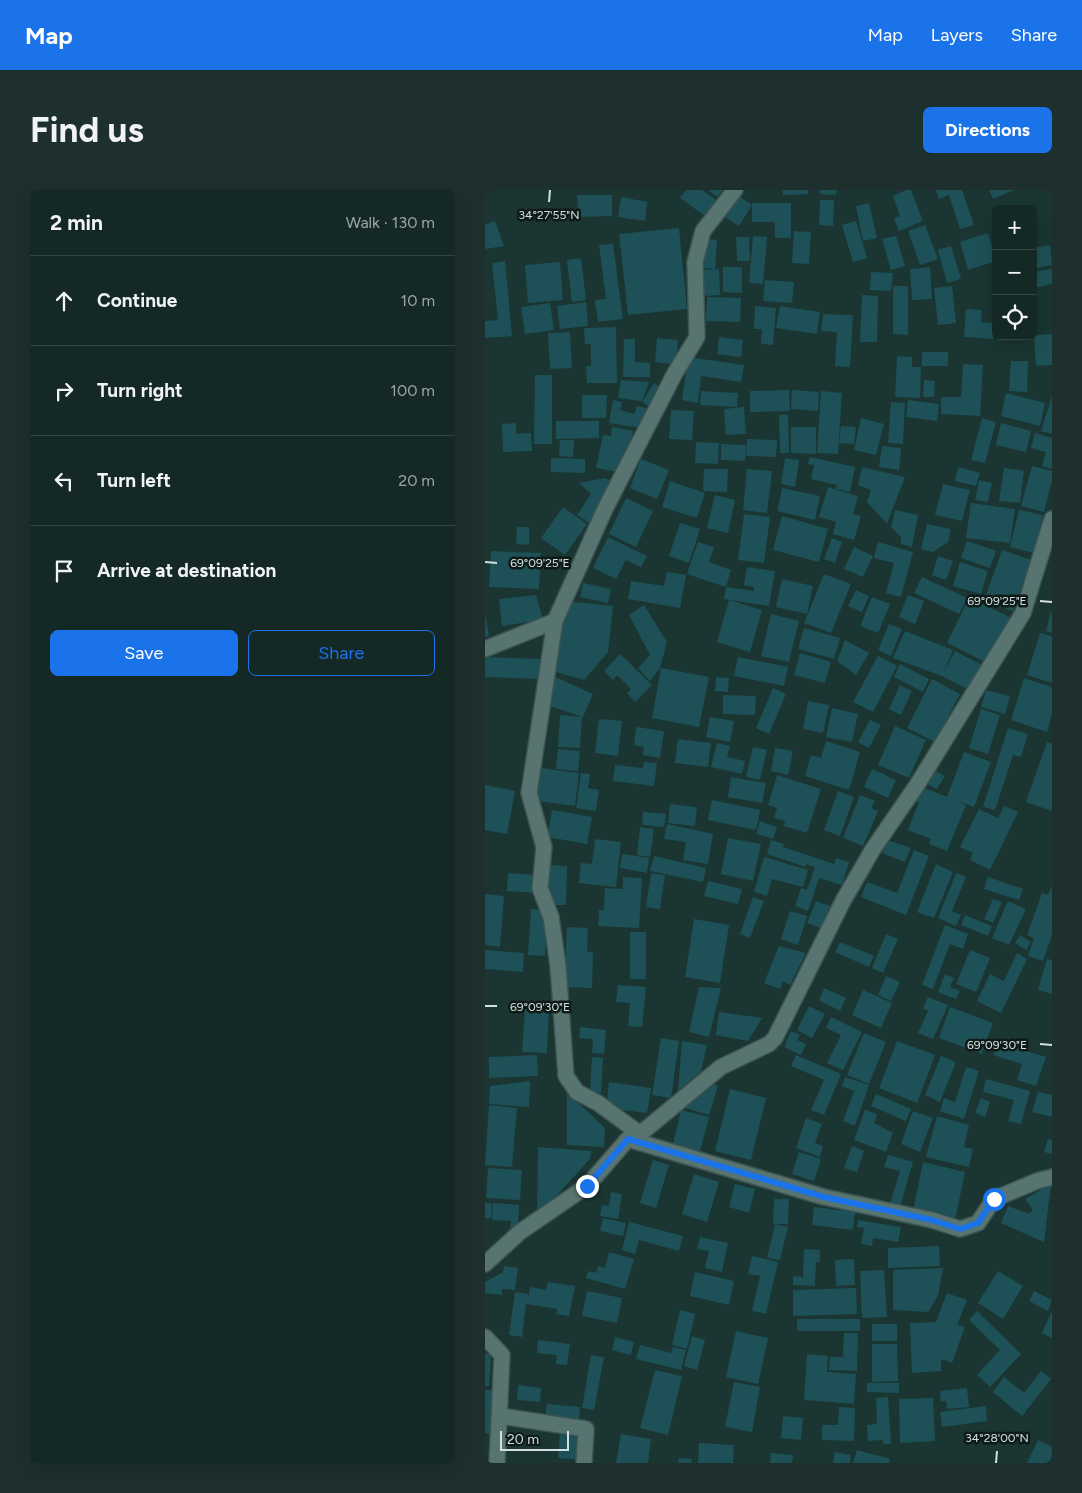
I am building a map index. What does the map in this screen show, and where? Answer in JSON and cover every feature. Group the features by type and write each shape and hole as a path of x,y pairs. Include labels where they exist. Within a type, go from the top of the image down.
{"street":[{"path":"735,190 703,231 697,254 695,262 697,337 675,373 605,509 555,621 529,793 544,847 540,888 551,917 558,966 566,1076 577,1092 598,1104 634,1136 824,1197 932,1220 960,1229 978,1223 994,1199 1037,1181 1052,1177"},
{"path":"485,1264 520,1232 587,1186 634,1136 721,1067 769,1044 775,1038 843,901 873,849 922,777 1023,613 1052,518"},
{"path":"485,649 555,621"},
{"path":"485,1336 502,1355 497,1463"},
{"path":"500,1416 586,1429 584,1463"}],"building":[{"path":"686,190 702,190 716,200 705,216 680,198"},
{"path":"708,190 723,190 717,197"},
{"path":"783,190 808,190 808,194 783,195"},
{"path":"820,190 837,190 836,195 820,194"},
{"path":"906,190 911,190 923,221 899,231 894,218 900,216 893,196"},
{"path":"936,190 962,190 974,225 960,229 949,195 939,199"},
{"path":"989,190 1014,190 993,199"},
{"path":"577,195 612,195 612,216 578,217"},
{"path":"737,195 752,205 739,226 723,216"},
{"path":"621,197 647,202 645,221 618,217"},
{"path":"820,200 834,200 833,226 819,225"},
{"path":"752,203 791,203 791,238 775,238 775,222 752,222"},
{"path":"869,203 877,238 863,241 856,206"},
{"path":"495,221 504,246 485,249 485,225"},
{"path":"856,221 867,258 853,262 842,225"},
{"path":"925,225 938,259 920,265 908,231"},
{"path":"679,228 687,309 628,315 619,234"},
{"path":"794,231 811,232 809,264 792,263"},
{"path":"988,233 992,247 992,262 968,270 960,242"},
{"path":"753,236 767,237 763,284 749,283"},
{"path":"896,236 905,266 891,270 882,239"},
{"path":"736,237 749,237 750,261 737,261"},
{"path":"704,239 717,240 715,269 702,268"},
{"path":"613,244 623,319 598,322 595,300 606,299 599,245"},
{"path":"1050,245 1052,265 1037,268 1037,247"},
{"path":"951,246 961,279 947,283 938,250"},
{"path":"581,258 586,300 572,302 567,260"},
{"path":"505,261 512,336 485,338 485,321 498,320 492,263"},
{"path":"560,262 563,300 528,303 525,265"},
{"path":"723,267 742,267 742,293 723,292"},
{"path":"930,267 932,299 912,300 910,269"},
{"path":"719,269 720,295 704,296 702,270"},
{"path":"1052,269 1052,284 1037,287 1037,271"},
{"path":"871,272 893,273 891,291 870,290"},
{"path":"765,280 794,282 792,303 763,301"},
{"path":"893,286 908,286 908,335 893,334"},
{"path":"952,286 956,323 938,325 934,288"},
{"path":"862,295 878,296 877,342 860,342"},
{"path":"707,297 741,298 740,322 706,321"},
{"path":"586,302 588,326 560,329 557,306"},
{"path":"550,303 554,330 525,334 521,307"},
{"path":"755,306 776,308 773,345 761,344 762,329 754,329"},
{"path":"780,306 820,312 817,334 776,328"},
{"path":"966,309 982,310 981,322 992,323 992,339 964,337"},
{"path":"823,314 853,315 850,367 835,366 837,332 821,331"},
{"path":"616,327 617,383 587,383 586,366 591,366 591,344 585,344 584,328"},
{"path":"570,332 572,368 550,369 548,333"},
{"path":"1052,334 1052,365 1036,366 1034,340 1037,340 1037,335"},
{"path":"719,337 743,340 741,357 717,354"},
{"path":"657,338 678,340 676,365 655,362"},
{"path":"624,339 635,339 635,362 650,363 650,377 623,377"},
{"path":"922,352 948,352 948,366 922,366"},
{"path":"897,356 912,357 912,367 921,367 920,398 895,397"},
{"path":"688,357 744,365 741,382 701,376 698,403 682,400"},
{"path":"1011,361 1028,361 1027,392 1009,391"},
{"path":"963,364 983,365 980,416 941,414 941,397 961,397"},
{"path":"535,375 552,375 552,444 534,444"},
{"path":"621,380 649,382 642,401 618,398"},
{"path":"924,380 935,381 934,397 923,397"},
{"path":"654,383 663,389 652,408 642,402"},
{"path":"789,390 790,411 750,412 750,391"},
{"path":"792,390 819,392 818,411 791,409"},
{"path":"701,391 738,393 737,407 700,405"},
{"path":"821,391 842,393 838,454 817,453"},
{"path":"1006,393 1045,403 1040,426 1001,416"},
{"path":"582,395 607,395 606,418 582,418"},
{"path":"1052,396 1052,434 1041,431"},
{"path":"613,400 622,402 620,410 634,414 637,406 650,409 641,428 609,423"},
{"path":"908,400 939,404 937,421 906,417"},
{"path":"891,402 905,403 903,444 888,443"},
{"path":"744,407 746,434 726,435 724,409"},
{"path":"671,410 694,411 692,440 669,439"},
{"path":"779,415 788,415 789,453 780,453"},
{"path":"861,418 884,424 876,455 854,450"},
{"path":"982,418 996,422 985,463 971,460"},
{"path":"556,421 599,421 599,438 556,439"},
{"path":"516,423 516,434 531,433 532,451 503,452 502,424"},
{"path":"1001,423 1031,431 1026,452 996,445"},
{"path":"841,426 856,427 854,444 839,443"},
{"path":"612,427 633,431 627,463 620,462 618,472 596,468 603,435 611,436"},
{"path":"791,427 816,427 816,454 791,453"},
{"path":"1035,433 1052,438 1052,469 1042,466 1046,452 1031,448"},
{"path":"747,439 777,440 776,457 746,456"},
{"path":"560,440 574,440 573,457 559,456"},
{"path":"696,442 719,443 718,464 695,463"},
{"path":"721,444 746,445 745,461 721,460"},
{"path":"882,446 901,448 899,470 879,467"},
{"path":"810,457 855,467 850,492 836,489 837,485 811,479 814,465 808,464"},
{"path":"551,458 585,459 585,473 551,472"},
{"path":"785,458 799,460 795,487 781,484"},
{"path":"641,459 669,470 657,499 630,488"},
{"path":"1032,466 1052,471 1052,480 1044,512 1021,506"},
{"path":"862,467 905,477 887,524 867,502 871,490 858,485"},
{"path":"958,467 980,473 976,486 955,481"},
{"path":"1004,468 1024,471 1020,503 999,501"},
{"path":"704,469 728,469 727,492 703,491"},
{"path":"747,469 772,471 767,513 743,510"},
{"path":"605,478 615,482 589,523 577,515 591,494 579,483"},
{"path":"979,480 992,483 988,502 975,500"},
{"path":"670,481 705,493 697,518 662,507"},
{"path":"943,484 970,490 962,521 935,515"},
{"path":"828,487 858,496 853,514 861,516 854,540 833,534 836,522 819,517"},
{"path":"782,488 820,496 815,520 777,511"},
{"path":"715,495 735,500 728,533 707,528"},
{"path":"626,498 653,511 636,547 609,534"},
{"path":"971,503 1015,509 1010,543 966,538"},
{"path":"563,507 587,524 565,555 541,538"},
{"path":"895,510 918,515 912,547 901,544 901,537 891,527"},
{"path":"1019,510 1043,515 1034,553 1010,547"},
{"path":"744,514 770,517 764,563 738,560"},
{"path":"782,516 828,529 819,562 773,550"},
{"path":"680,523 700,529 689,563 669,556"},
{"path":"927,524 951,529 948,542 933,552 921,549"},
{"path":"517,527 529,527 529,545 516,544"},
{"path":"608,537 647,556 641,567 626,560 616,579 593,568"},
{"path":"832,538 842,542 835,563 824,559"},
{"path":"967,541 996,551 990,568 961,558"},
{"path":"698,542 714,547 709,562 731,570 726,587 687,574"},
{"path":"878,542 913,552 901,597 886,593 894,563 874,558"},
{"path":"854,547 873,556 863,577 844,569"},
{"path":"1002,550 1031,560 1013,611 984,601"},
{"path":"491,551 541,553 539,589 489,587"},
{"path":"938,556 953,561 946,580 932,575"},
{"path":"960,562 988,571 981,594 953,586"},
{"path":"747,567 775,571 769,606 724,599 726,587 754,591 754,587 744,585"},
{"path":"667,572 686,575 680,608 628,599 631,581 664,586"},
{"path":"824,574 851,584 831,633 804,623"},
{"path":"922,577 967,598 959,614 914,593"},
{"path":"782,579 813,586 807,614 776,607"},
{"path":"583,583 611,589 608,603 580,597"},
{"path":"856,590 869,596 862,612 848,606"},
{"path":"536,595 543,620 502,626 499,599"},
{"path":"908,595 924,601 915,624 899,617"},
{"path":"872,597 890,604 878,633 860,626"},
{"path":"969,598 1012,618 989,664 947,643"},
{"path":"729,600 762,610 750,652 717,642"},
{"path":"566,601 613,606 608,652 584,680 556,672"},
{"path":"644,605 667,642 660,668 650,681 638,668 650,655 629,615"},
{"path":"485,613 489,636 485,637"},
{"path":"1052,613 1052,633 1046,631"},
{"path":"771,614 799,621 789,662 761,656"},
{"path":"889,624 902,629 891,656 878,650"},
{"path":"804,628 840,638 834,659 798,649"},
{"path":"905,631 953,650 944,672 955,651 982,665 969,690 942,676 893,658"},
{"path":"1040,633 1052,636 1052,683 1027,675"},
{"path":"845,640 869,653 856,675 837,661"},
{"path":"800,653 831,662 825,683 794,675"},
{"path":"620,654 652,685 635,702 627,693 631,689 617,675 613,680 604,671"},
{"path":"878,656 897,666 873,712 853,702"},
{"path":"485,657 540,659 539,679 485,677"},
{"path":"738,657 788,667 784,686 734,676"},
{"path":"900,664 929,679 923,692 894,677"},
{"path":"661,668 709,677 699,727 652,718"},
{"path":"553,676 593,694 583,717 547,705"},
{"path":"716,677 729,678 728,692 715,691"},
{"path":"1024,678 1052,687 1052,714 1047,732 1011,720"},
{"path":"932,679 960,694 935,742 907,728"},
{"path":"900,685 912,691 901,715 889,709"},
{"path":"773,688 786,694 769,734 756,728"},
{"path":"986,690 1010,696 1005,714 981,707"},
{"path":"723,695 756,696 755,715 723,714"},
{"path":"808,701 829,705 823,733 803,729"},
{"path":"832,708 858,714 852,742 826,737"},
{"path":"981,709 1000,715 988,754 969,748"},
{"path":"560,715 582,717 580,748 558,747"},
{"path":"710,717 734,721 730,742 706,737"},
{"path":"599,719 622,721 618,756 595,753"},
{"path":"870,720 881,725 869,748 858,742"},
{"path":"895,726 926,740 909,778 878,765"},
{"path":"636,727 664,731 660,758 643,755 644,747 634,745"},
{"path":"1008,728 1028,734 1021,757 1013,755 995,810 983,807"},
{"path":"678,739 711,743 708,767 675,763"},
{"path":"826,741 860,752 849,790 805,776 811,755 821,758"},
{"path":"1047,742 1052,744 1052,811 1026,802"},
{"path":"717,743 730,746 727,757 745,761 742,774 711,767"},
{"path":"753,747 767,750 760,780 746,777"},
{"path":"775,748 793,751 788,775 771,771"},
{"path":"558,749 580,751 578,771 556,769"},
{"path":"964,752 991,762 974,807 956,800 966,805 947,851 929,844 931,839 908,830 919,802 914,801 920,786 947,797"},
{"path":"644,762 657,763 654,786 613,781 615,765 643,768"},
{"path":"541,768 579,773 575,806 537,801"},
{"path":"872,769 896,780 888,798 864,787"},
{"path":"935,771 945,776 937,789 927,784"},
{"path":"581,773 590,774 588,788 599,790 596,811 576,808"},
{"path":"777,775 821,789 807,833 784,826 785,821 774,818 777,808 768,805"},
{"path":"731,777 766,783 762,803 728,797"},
{"path":"485,785 515,791 507,834 485,830"},
{"path":"838,791 854,797 840,836 824,830"},
{"path":"860,795 875,801 871,808 878,811 863,846 843,838"},
{"path":"712,800 760,810 756,830 708,820"},
{"path":"670,804 697,807 695,826 668,823"},
{"path":"1004,806 1018,812 990,870 970,860 973,853 960,847 979,809 998,818"},
{"path":"552,810 592,817 587,844 547,837"},
{"path":"643,812 666,814 664,827 642,825"},
{"path":"760,821 777,827 773,839 756,834"},
{"path":"667,824 713,834 708,864 683,860 686,842 664,839"},
{"path":"640,827 654,829 650,857 637,855"},
{"path":"728,838 761,844 753,881 721,874"},
{"path":"595,839 621,842 616,887 579,883 581,863 592,864"},
{"path":"771,840 784,844 783,847 834,864 836,858 849,862 842,885 819,878 808,911 795,906 801,888 807,890 815,867 806,864 805,867 767,854"},
{"path":"887,840 911,848 905,862 882,853"},
{"path":"914,850 929,856 906,915 861,897 867,882 897,893"},
{"path":"622,854 649,858 647,873 620,868"},
{"path":"654,856 706,868 703,882 650,871"},
{"path":"764,857 808,870 803,887 772,879 767,896 754,892"},
{"path":"936,864 953,872 934,918 917,912"},
{"path":"549,865 567,866 566,905 548,905"},
{"path":"508,873 535,875 534,893 507,891"},
{"path":"651,873 665,875 660,909 646,907"},
{"path":"956,873 966,877 952,911 961,915 956,926 938,918"},
{"path":"623,877 642,878 639,928 598,926 599,910 604,910 605,888 623,889"},
{"path":"988,877 1023,889 1019,900 984,889"},
{"path":"708,881 742,889 738,904 704,896"},
{"path":"1052,885 1052,935 1043,961 1028,956 1034,938 1027,935 1042,893 1048,895"},
{"path":"485,894 504,896 500,947 485,945"},
{"path":"753,897 764,901 750,938 740,934"},
{"path":"993,899 1002,902 993,923 984,919"},
{"path":"816,901 830,906 821,928 807,923"},
{"path":"1008,901 1026,909 1009,945 992,938"},
{"path":"531,909 547,910 545,956 528,955"},
{"path":"790,911 807,916 798,945 781,939"},
{"path":"965,915 992,926 988,936 961,925"},
{"path":"694,919 729,925 720,983 685,977"},
{"path":"945,925 968,934 963,949 950,944 933,989 922,985"},
{"path":"567,927 588,928 587,952 593,952 592,988 564,987"},
{"path":"630,932 646,932 646,979 630,979"},
{"path":"886,934 898,939 883,973 872,968"},
{"path":"1020,935 1031,942 1026,950 1015,943"},
{"path":"840,942 874,956 869,967 835,952"},
{"path":"779,946 806,953 790,985 783,981 780,989 764,983"},
{"path":"485,950 524,953 523,972 485,969"},
{"path":"970,950 990,958 976,992 956,984"},
{"path":"1017,953 1027,959 1001,1013 977,1001 990,974 1004,981"},
{"path":"1047,959 1052,960 1052,994 1038,990"},
{"path":"945,974 954,978 950,987 960,991 956,999 938,992"},
{"path":"886,976 900,982 891,1001 878,995"},
{"path":"618,985 646,987 642,1027 628,1026 630,1003 616,1002"},
{"path":"699,987 721,988 709,1037 689,1032"},
{"path":"824,988 846,998 840,1011 819,1000"},
{"path":"863,990 892,1003 881,1028 852,1015"},
{"path":"928,997 948,1005 933,1039 918,1033 928,1011 923,1008"},
{"path":"809,1006 825,1014 812,1038 797,1030"},
{"path":"950,1007 993,1023 982,1054 939,1038"},
{"path":"525,1009 549,1011 547,1053 522,1052"},
{"path":"719,1012 762,1018 748,1041 716,1035"},
{"path":"831,1017 862,1032 843,1070 827,1063 841,1035 826,1028"},
{"path":"580,1027 606,1030 604,1054 592,1053 593,1039 579,1038"},
{"path":"791,1031 800,1035 797,1040 806,1044 801,1055 784,1047"},
{"path":"864,1033 886,1042 869,1084 847,1075"},
{"path":"661,1038 679,1041 671,1098 652,1095"},
{"path":"682,1041 707,1045 701,1071 678,1091"},
{"path":"897,1041 935,1055 917,1103 879,1088"},
{"path":"998,1042 1046,1057 1036,1086 1017,1080 1022,1064 993,1055"},
{"path":"537,1055 538,1076 489,1078 489,1057"},
{"path":"796,1055 841,1074 824,1115 811,1110 824,1080 791,1066"},
{"path":"941,1056 956,1062 940,1102 925,1095"},
{"path":"592,1057 603,1058 601,1093 590,1092"},
{"path":"966,1067 979,1071 964,1119 940,1111 944,1098 955,1102"},
{"path":"845,1077 869,1085 855,1126 843,1121 854,1091 842,1086"},
{"path":"986,1079 1030,1091 1021,1124 1008,1121 1014,1100 983,1092"},
{"path":"530,1081 529,1107 489,1104 490,1086"},
{"path":"609,1082 651,1088 647,1113 606,1108"},
{"path":"708,1082 718,1086 709,1115 682,1107"},
{"path":"730,1089 766,1098 751,1160 715,1151"},
{"path":"567,1092 605,1128 604,1147 567,1145"},
{"path":"1038,1092 1052,1095 1052,1117 1032,1112"},
{"path":"876,1094 911,1109 906,1121 871,1106"},
{"path":"981,1098 990,1102 985,1117 975,1113"},
{"path":"489,1105 517,1108 512,1167 485,1165"},
{"path":"681,1110 709,1117 699,1155 672,1148"},
{"path":"865,1110 877,1114 874,1123 893,1133 886,1152 854,1140"},
{"path":"913,1111 933,1118 920,1152 901,1144"},
{"path":"937,1116 969,1125 964,1147 973,1149 969,1167 926,1157"},
{"path":"806,1118 822,1124 815,1143 823,1146 820,1157 796,1148"},
{"path":"1048,1139 1052,1140 1052,1154 1044,1152"},
{"path":"852,1146 864,1151 857,1172 844,1168"},
{"path":"538,1147 591,1151 590,1159 537,1217"},
{"path":"799,1152 821,1159 814,1181 792,1174"},
{"path":"888,1155 913,1162 900,1207 890,1204 900,1171 884,1167"},
{"path":"653,1160 669,1165 656,1208 640,1203"},
{"path":"923,1162 965,1172 955,1220 913,1211"},
{"path":"488,1168 522,1170 520,1200 486,1198"},
{"path":"694,1174 719,1182 707,1222 682,1214"},
{"path":"735,1184 755,1189 749,1213 729,1207"},
{"path":"1051,1184 1044,1242 1001,1223 1008,1206 1029,1214 1033,1210 1025,1199"},
{"path":"611,1192 622,1194 618,1219 600,1216 602,1205 609,1206"},
{"path":"774,1199 789,1199 788,1224 773,1224"},
{"path":"485,1203 492,1204 491,1218 485,1218"},
{"path":"493,1203 519,1205 518,1229 510,1229 511,1221 492,1220"},
{"path":"814,1207 855,1212 853,1230 812,1225"},
{"path":"603,1218 626,1223 623,1236 600,1231"},
{"path":"858,1220 901,1227 898,1242 873,1238 872,1246 861,1244 864,1228 857,1227"},
{"path":"629,1222 683,1236 679,1251 639,1240 635,1254 622,1250"},
{"path":"775,1224 788,1227 780,1260 767,1258"},
{"path":"700,1237 728,1243 722,1272 705,1268 709,1251 697,1249"},
{"path":"939,1246 940,1266 888,1268 888,1248"},
{"path":"804,1249 820,1250 820,1262 816,1262 815,1286 793,1285 793,1276 803,1277"},
{"path":"609,1252 634,1259 625,1289 586,1278 588,1271 596,1273 598,1266 605,1268"},
{"path":"752,1256 778,1262 766,1314 752,1311 760,1276 748,1274"},
{"path":"854,1259 855,1285 836,1286 835,1260"},
{"path":"504,1266 518,1268 515,1290 502,1289 502,1295 485,1293 485,1282 503,1272"},
{"path":"943,1268 938,1296 928,1312 893,1310 893,1270"},
{"path":"884,1270 887,1317 862,1318 860,1271"},
{"path":"998,1271 1023,1286 1003,1319 978,1303"},
{"path":"695,1272 734,1281 729,1305 690,1296"},
{"path":"548,1282 575,1286 569,1316 556,1314 557,1309 526,1304 522,1337 509,1335 515,1292 528,1294 528,1300 530,1287 546,1290"},
{"path":"856,1288 857,1314 793,1316 793,1290"},
{"path":"587,1291 622,1298 617,1323 582,1316"},
{"path":"1034,1291 1052,1300 1048,1311 1029,1301"},
{"path":"947,1293 967,1300 957,1325 965,1327 952,1363 941,1359 941,1371 912,1373 910,1323 936,1322"},
{"path":"680,1310 695,1314 687,1349 672,1345"},
{"path":"977,1311 1021,1354 990,1387 977,1375 1000,1350 969,1320"},
{"path":"1052,1311 1052,1338 1042,1333"},
{"path":"797,1319 860,1319 860,1331 797,1331"},
{"path":"872,1324 897,1324 897,1341 872,1341"},
{"path":"736,1331 768,1338 758,1384 726,1377"},
{"path":"844,1333 858,1333 857,1371 829,1370 830,1357 843,1357"},
{"path":"692,1336 705,1340 697,1370 684,1366"},
{"path":"615,1337 634,1342 631,1355 612,1350"},
{"path":"538,1340 570,1344 567,1365 556,1364 557,1355 537,1353"},
{"path":"872,1344 897,1344 898,1381 872,1382"},
{"path":"640,1345 671,1353 673,1347 686,1350 681,1370 636,1359"},
{"path":"485,1354 491,1354 489,1386 485,1386"},
{"path":"807,1354 828,1356 827,1372 856,1374 854,1404 804,1400"},
{"path":"591,1355 604,1357 594,1410 582,1408"},
{"path":"655,1370 682,1376 668,1435 640,1428"},
{"path":"1041,1371 1051,1379 1022,1416 993,1392 1004,1377 1024,1393"},
{"path":"734,1382 760,1387 752,1432 725,1427"},
{"path":"867,1383 899,1383 899,1393 867,1392"},
{"path":"518,1385 541,1388 540,1402 517,1400"},
{"path":"967,1388 969,1407 947,1409 946,1401 941,1402 940,1391"},
{"path":"485,1390 494,1390 490,1434 485,1433"},
{"path":"888,1397 891,1444 883,1444 883,1440 868,1441 867,1425 877,1424 876,1398"},
{"path":"933,1398 935,1441 900,1443 899,1399"},
{"path":"547,1404 580,1407 579,1422 545,1419"},
{"path":"986,1406 987,1421 942,1427 940,1412"},
{"path":"839,1407 855,1408 854,1441 822,1440 822,1425 838,1425"},
{"path":"783,1416 803,1418 801,1440 781,1438"},
{"path":"560,1431 583,1433 580,1460 558,1458"},
{"path":"621,1434 651,1439 648,1463 616,1463"},
{"path":"1038,1440 1052,1447 1051,1463 1027,1463"},
{"path":"699,1443 734,1445 733,1463 698,1463"},
{"path":"857,1450 890,1459 889,1463 853,1463"},
{"path":"835,1452 851,1455 850,1463 833,1463"},
{"path":"771,1453 793,1455 792,1463 770,1463"},
{"path":"679,1458 692,1459 691,1463 678,1463"}],"route":[{"path":"587,1186 628,1139 824,1197 932,1220 960,1229 978,1223 994,1199"}]}
